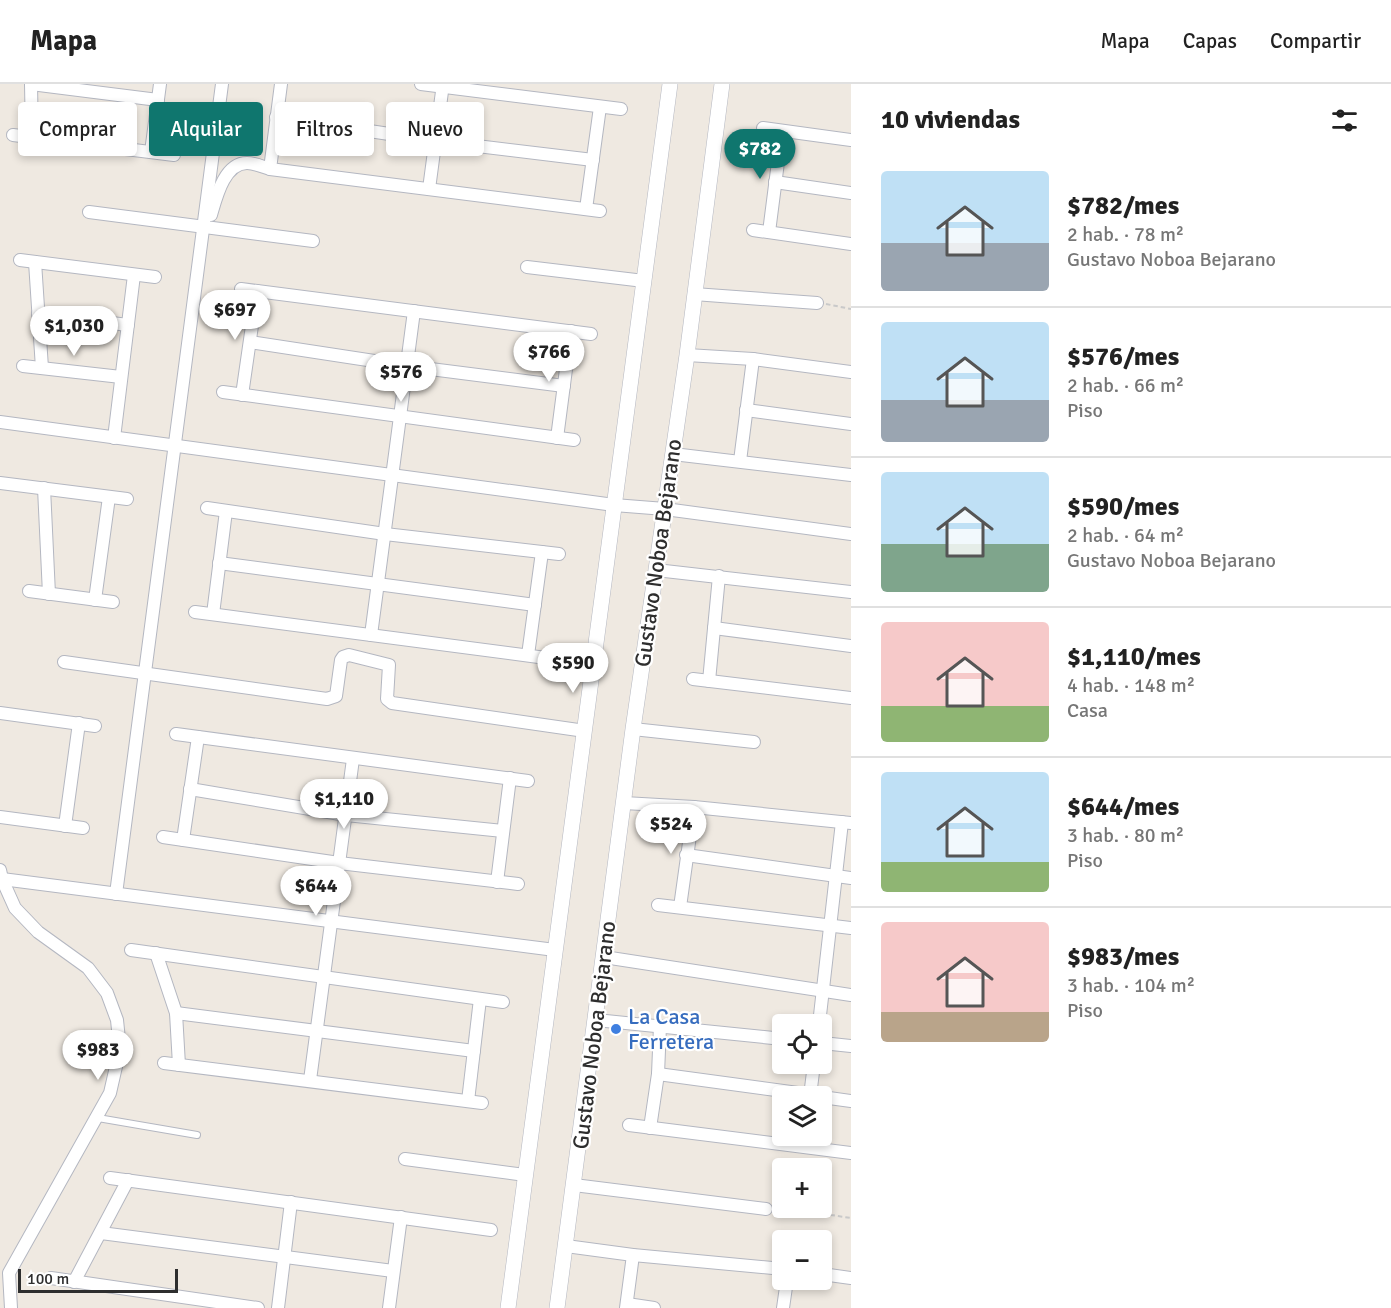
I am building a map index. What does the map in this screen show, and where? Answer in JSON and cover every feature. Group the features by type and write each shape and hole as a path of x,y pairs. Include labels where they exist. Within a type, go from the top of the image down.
{"street":[{"path":"31,102 31,84 158,100 160,84"},
{"path":"116,894 222,84"},
{"path":"278,102 281,84"},
{"path":"421,84 621,109"},
{"path":"508,1308 670,84"},
{"name":"Gustavo Noboa Bejarano","path":"557,1308 633,729 687,355 722,84"},
{"path":"440,102 442,86"},
{"path":"586,209 600,107"},
{"path":"270,169 275,126"},
{"path":"763,128 851,140"},
{"path":"769,232 782,131"},
{"path":"13,135 18,136"},
{"path":"484,147 593,160"},
{"path":"429,189 434,156"},
{"path":"205,227 231,170 246,163 270,169 600,211"},
{"path":"775,183 851,193"},
{"path":"89,212 313,241"},
{"path":"753,230 851,244"},
{"path":"20,260 155,277"},
{"path":"36,262 42,368"},
{"path":"527,267 644,280"},
{"path":"114,438 134,275"},
{"path":"241,289 591,334"},
{"path":"242,395 257,291"},
{"path":"694,294 818,303"},
{"path":"371,635 414,311"},
{"path":"39,314 128,325"},
{"path":"557,438 571,331"},
{"path":"250,342 407,366 564,386"},
{"path":"687,355 753,359 851,372"},
{"path":"740,461 753,359"},
{"path":"23,366 122,377"},
{"path":"224,392 400,418 574,440"},
{"path":"746,410 851,424"},
{"path":"0,422 614,506 665,509 851,534"},
{"path":"673,454 851,475"},
{"path":"0,483 127,499"},
{"path":"44,488 49,594"},
{"path":"94,600 109,496"},
{"path":"207,508 385,534 559,554"},
{"path":"213,614 226,511"},
{"path":"528,656 542,552"},
{"path":"219,563 535,605"},
{"path":"656,570 851,592"},
{"path":"709,681 719,576"},
{"path":"29,591 113,602"},
{"path":"195,612 546,658"},
{"path":"714,628 851,646"},
{"path":"64,662 327,699 336,696 341,660 349,655 389,665 387,699 392,703 585,731"},
{"path":"693,679 851,698"},
{"path":"0,712 95,726"},
{"path":"65,826 79,723"},
{"path":"633,729 753,742"},
{"path":"176,734 528,781"},
{"path":"183,840 198,737"},
{"path":"310,1080 353,759"},
{"path":"497,882 510,778"},
{"path":"190,789 346,815 503,831"},
{"path":"624,803 694,807 847,822 836,876 820,1014"},
{"path":"680,907 694,807"},
{"path":"0,817 83,828"},
{"path":"163,837 339,863 519,884"},
{"path":"686,855 851,878"},
{"path":"1,874 116,894 555,950"},
{"path":"1,874 15,908 38,932 88,968 107,993 117,1020 120,1049 110,1093 98,1118 9,1274 11,1308"},
{"path":"658,904 851,928"},
{"path":"131,950 503,1002"},
{"path":"156,953 176,1013 179,1065"},
{"path":"604,957 851,995"},
{"path":"468,1101 480,999"},
{"path":"176,1013 474,1051"},
{"path":"596,1020 772,1038"},
{"path":"650,1128 658,1074 660,1026"},
{"path":"832,1044 851,1046"},
{"path":"164,1063 482,1102"},
{"path":"658,1074 772,1090"},
{"path":"832,1098 851,1101"},
{"path":"629,1125 772,1138"},
{"path":"824,1146 851,1153"},
{"path":"405,1159 525,1175"},
{"path":"110,1178 491,1230"},
{"path":"75,1282 128,1180"},
{"path":"574,1185 766,1209"},
{"path":"278,1308 291,1202"},
{"path":"388,1308 401,1217"},
{"path":"101,1233 393,1271"},
{"path":"566,1246 633,1255 772,1268"},
{"path":"633,1255 627,1306 654,1308"},
{"path":"832,1275 851,1278"},
{"path":"51,1278 258,1308"},
{"path":"783,1308 786,1290"}],"lane":[{"path":"98,1118 197,1135"}],"path":[{"path":"818,303 851,309"},
{"path":"832,1215 851,1218"}],"place":[{"name":"La Casa Ferretera","path":"616,1029"}]}
